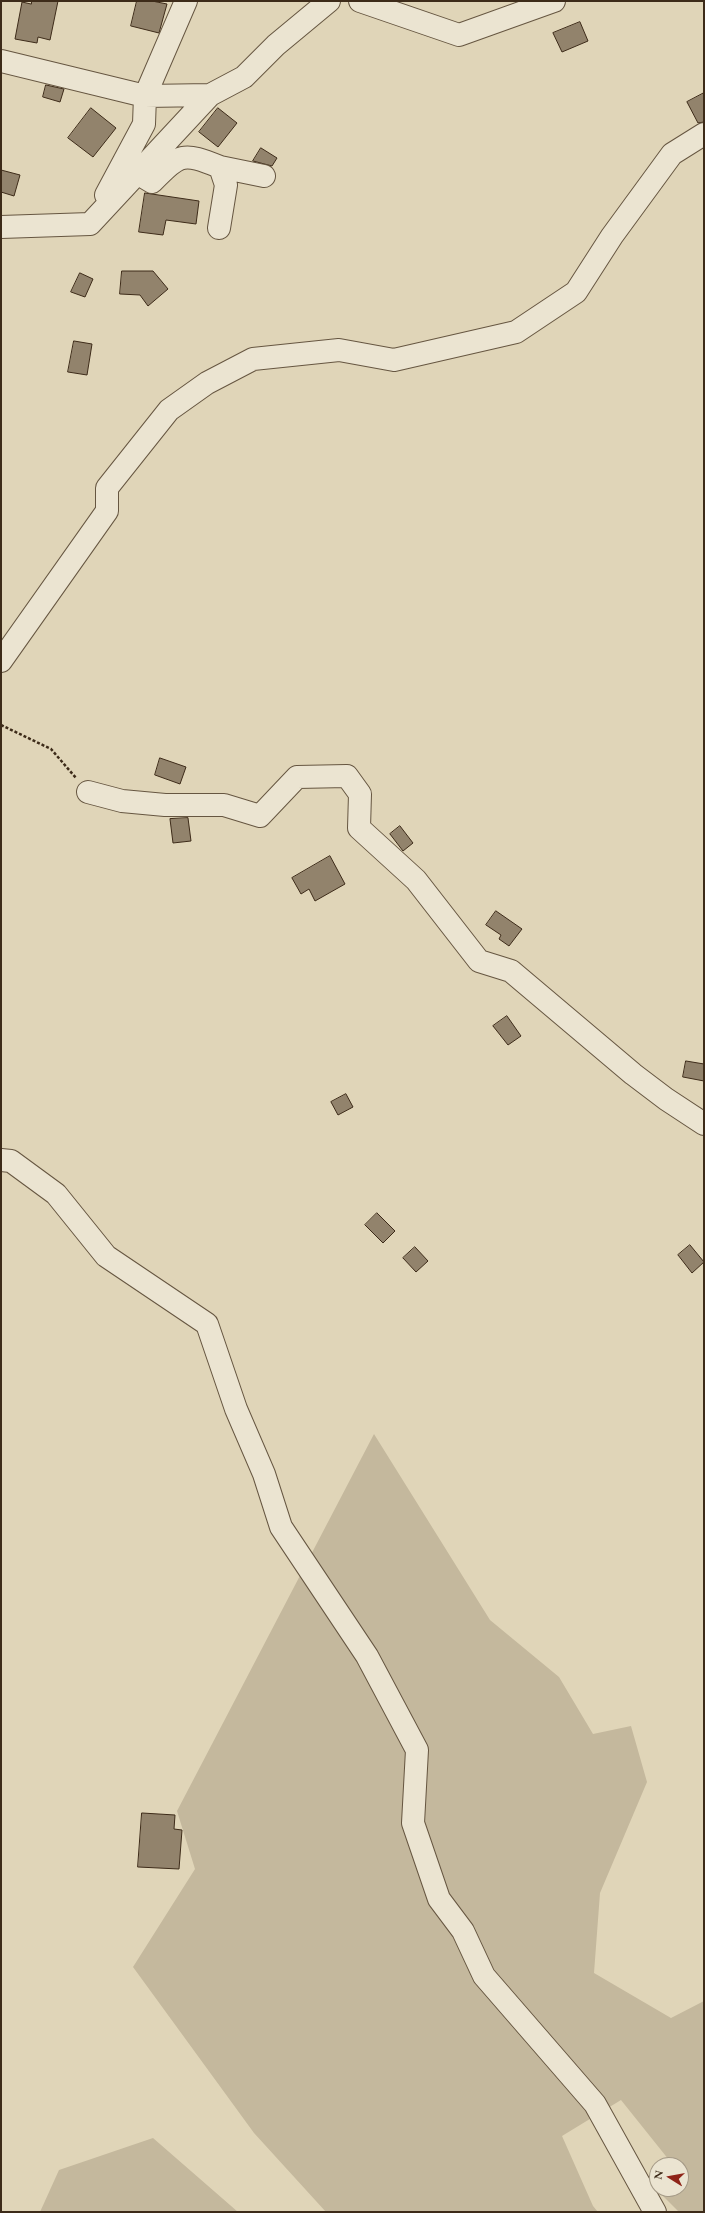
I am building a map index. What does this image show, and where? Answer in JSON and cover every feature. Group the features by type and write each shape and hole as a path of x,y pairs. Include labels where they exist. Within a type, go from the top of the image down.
{"street":[{"path":"90,224 144,124 146,96 186,1"},
{"path":"1,227 90,224 210,95 244,77 276,45 329,1"},
{"path":"360,1 459,35 554,1"},
{"path":"1,61 146,96 210,95"},
{"path":"1,661 107,511 107,488 169,410 207,384 253,359 339,350 394,360 516,332 576,292 612,236 672,154 704,134"},
{"path":"138,173 152,182 173,161 193,156 220,167 264,176"},
{"path":"219,228 226,185 220,167"},
{"path":"88,792 122,801 165,805 224,805 260,816 297,777 347,776 360,794 359,828 416,880 479,961 511,971 633,1074 666,1100 704,1124"},
{"path":"1,1160 10,1160 56,1194 106,1256 207,1324 236,1409 264,1474 281,1527 367,1656 417,1750 413,1823 439,1899 463,1931 484,1976 595,2104 655,2212"}],"path":[{"path":"1,725 51,749 88,792"}],"shaded area":[{"path":"374,1434 490,1620 559,1677 593,1734 631,1726 647,1782 600,1893 594,1973 671,2018 704,2001 704,2212 679,2212 664,2197 689,2197 689,2157 667,2157 621,2100 562,2136 593,2206 598,2212 326,2212 254,2133 133,1967 195,1869 177,1811"},
{"path":"153,2138 238,2212 40,2212 59,2170"}],"building":[{"path":"32,1 58,1 50,40 38,37 37,43 15,39 22,2 31,4"},
{"path":"137,1 152,1 167,4 159,33 131,26"},
{"path":"580,22 588,41 562,52 553,33"},
{"path":"46,85 64,89 60,102 43,97"},
{"path":"704,93 704,122 698,123 687,102"},
{"path":"91,108 116,128 93,157 68,138"},
{"path":"218,108 237,123 218,147 199,132"},
{"path":"261,148 277,158 272,166 253,161"},
{"path":"1,170 20,175 14,196 1,192"},
{"path":"145,193 199,201 196,224 166,220 163,235 139,232"},
{"path":"122,271 153,271 168,289 148,306 140,295 120,294"},
{"path":"80,273 93,279 85,297 71,292"},
{"path":"74,341 92,344 87,375 68,372"},
{"path":"160,758 186,767 180,784 155,775"},
{"path":"188,818 191,841 173,843 170,819"},
{"path":"400,826 413,843 403,851 390,834"},
{"path":"330,856 345,884 315,901 309,889 301,894 292,878"},
{"path":"496,911 522,929 509,946 499,939 501,935 486,925"},
{"path":"507,1016 521,1036 508,1045 493,1026"},
{"path":"686,1061 704,1064 704,1081 683,1077"},
{"path":"346,1094 353,1107 338,1115 331,1102"},
{"path":"377,1213 395,1231 383,1243 365,1225"},
{"path":"690,1245 704,1262 692,1273 678,1255"},
{"path":"415,1247 428,1261 416,1272 403,1258"},
{"path":"142,1813 175,1815 174,1829 182,1830 179,1869 138,1867"}]}
